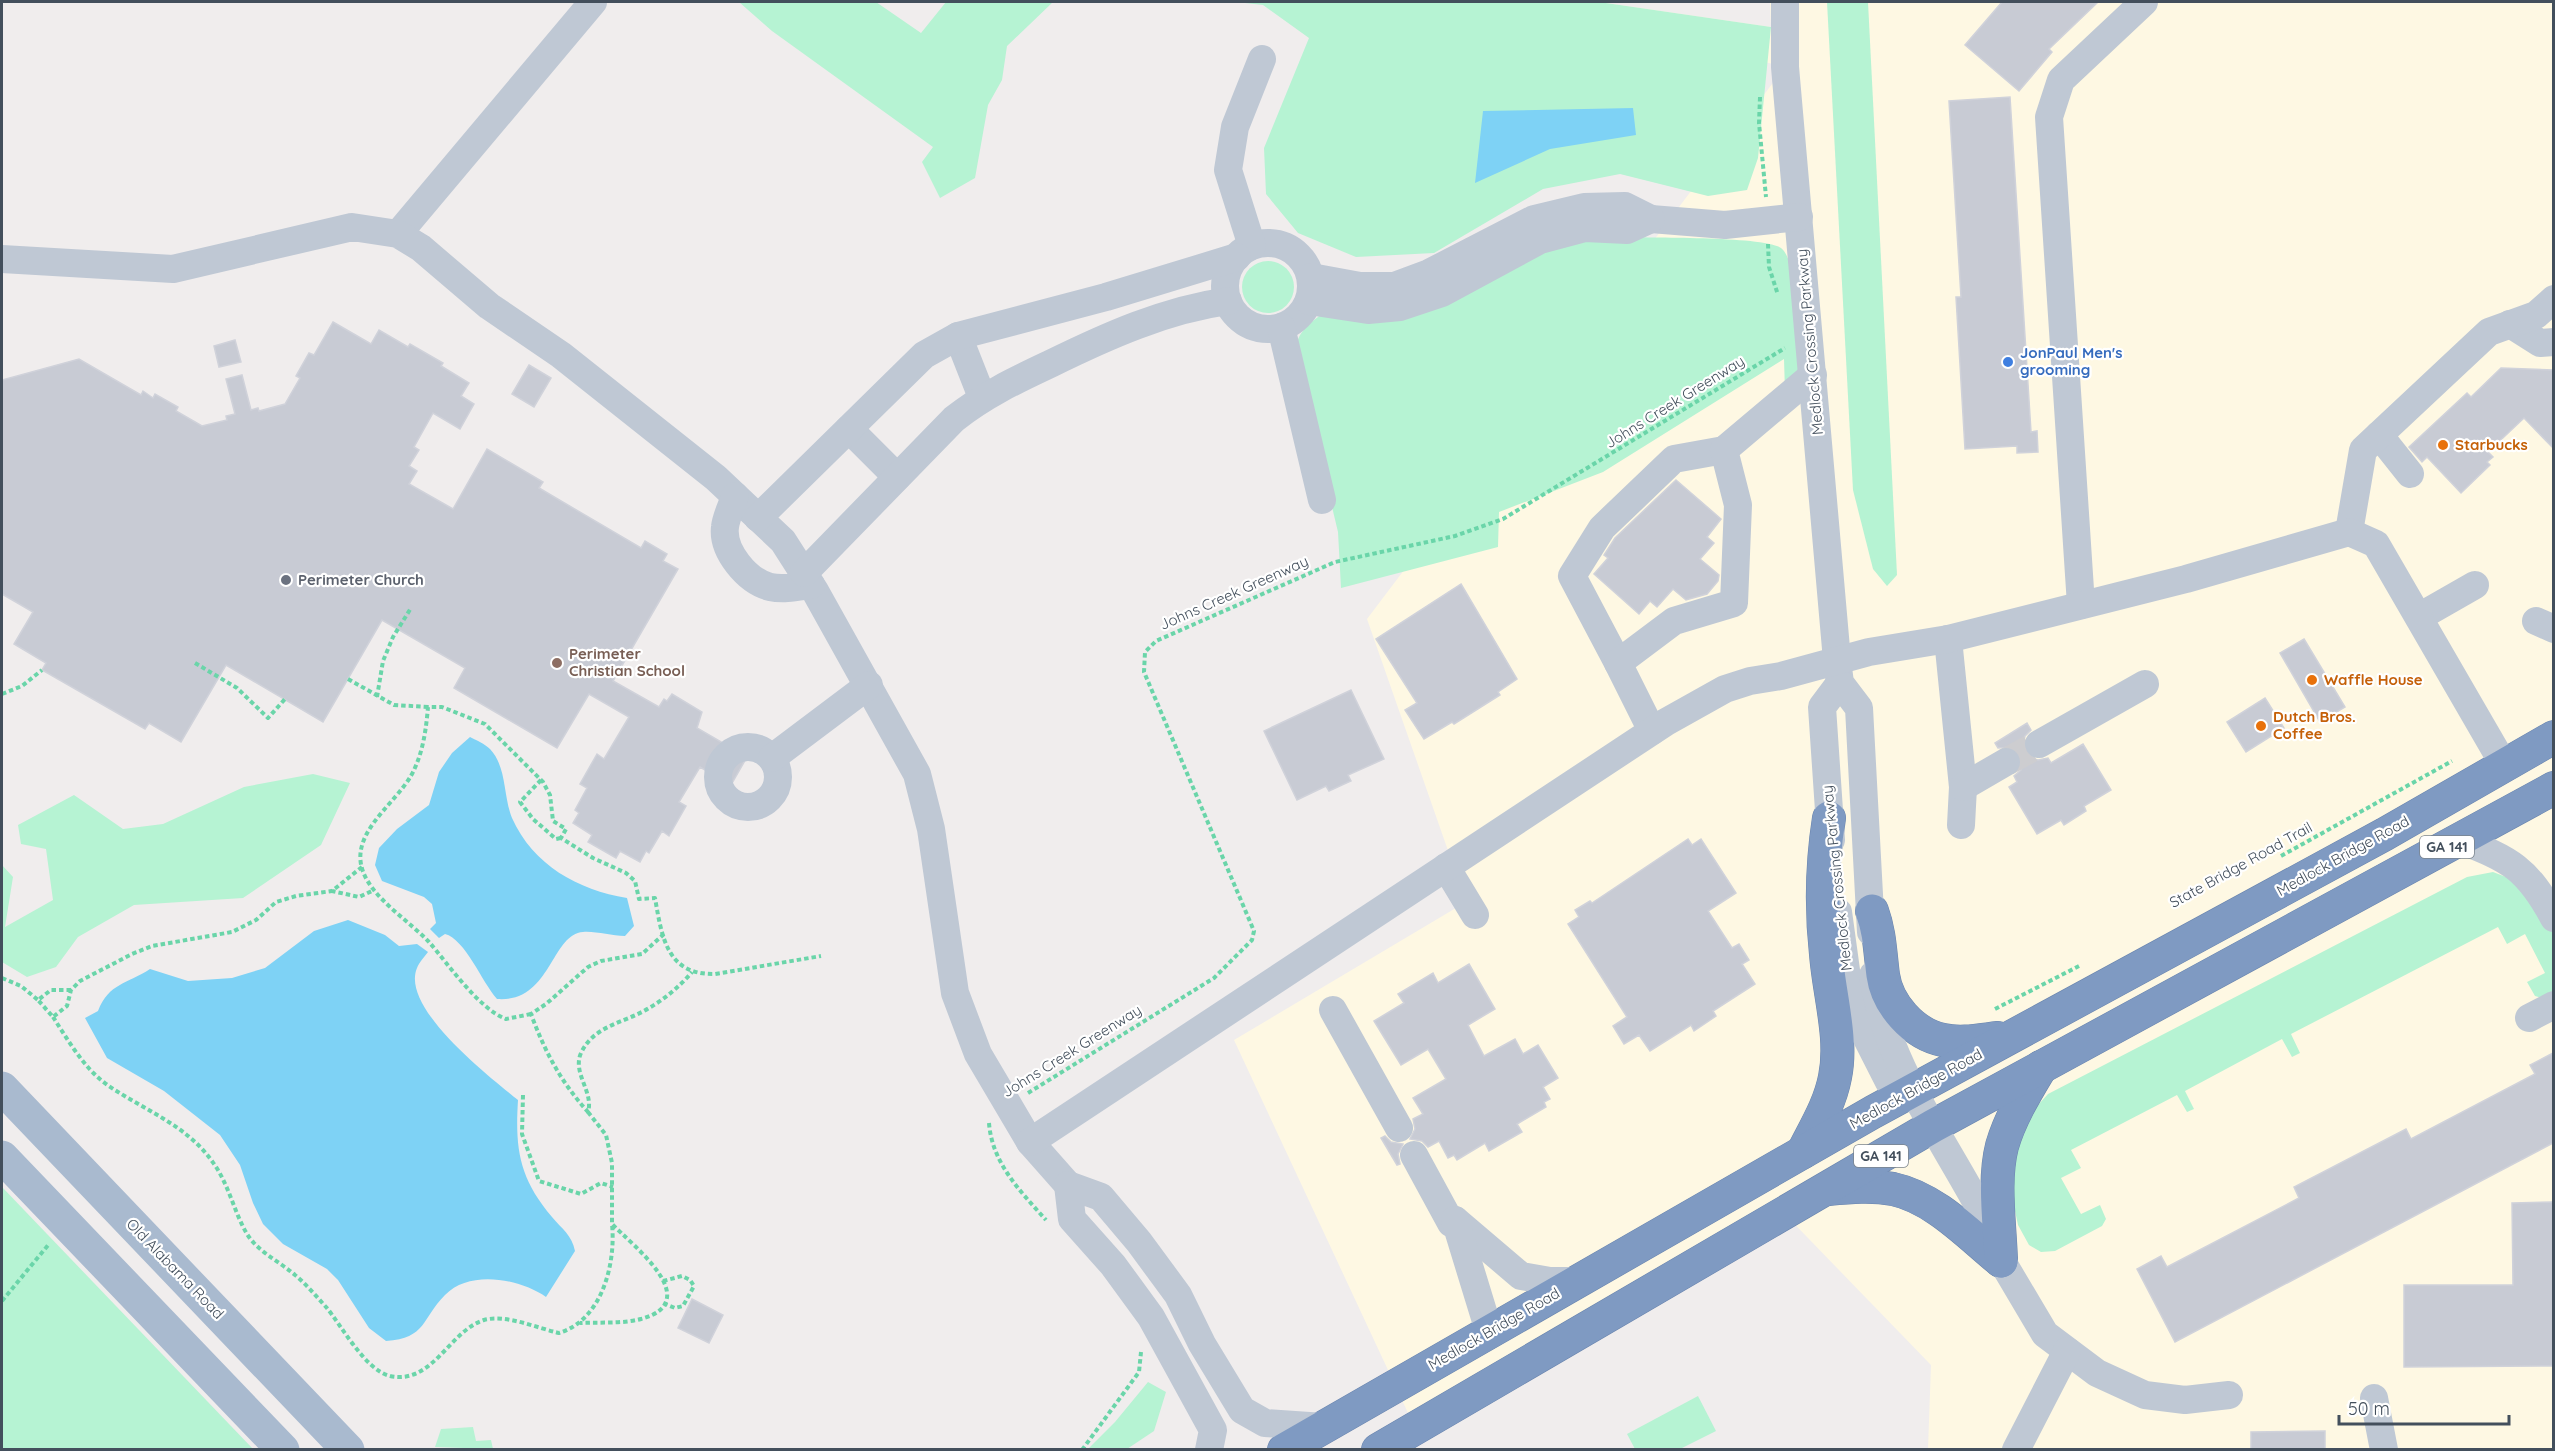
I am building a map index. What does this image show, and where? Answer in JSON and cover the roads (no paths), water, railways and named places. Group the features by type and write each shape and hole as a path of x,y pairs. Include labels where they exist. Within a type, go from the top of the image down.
{"highway":[{"name":"Medlock Bridge Road","path":"1284,1449 1906,1094 2385,834 2497,753 2553,737"},
{"name":"GA 141","path":"1378,1449 1925,1131 2553,788"},
{"path":"1803,1152 1825,1107 1836,1076 1836,1036 1826,953 1822,863 1829,818"},
{"path":"1872,911 1880,935 1883,976 1887,992 1903,1016 1927,1035 1942,1040 1973,1041 2012,1036"},
{"path":"2001,1261 1999,1188 2002,1147 2010,1123 2041,1067"},
{"path":"1824,1189 1864,1186 1895,1190 1942,1212 2001,1261"}],"main road":[{"name":"Old Alabama Road","path":"2,1088 348,1449"},
{"path":"2,1157 283,1449"}],"street":[{"path":"398,234 593,2"},
{"name":"Medlock Crossing Parkway","path":"1785,2 1785,67 1838,671 1859,708 1872,911 1872,968 1875,989 1906,1094"},
{"path":"2081,605 2049,117 2061,80 2144,2"},
{"path":"758,518 924,355 958,336 1116,294 1245,251 1276,243 1292,249 1304,261 1310,289 1305,309 1293,322 1281,327 1261,328 1245,322 1228,301 1226,278 1245,251 1228,170 1235,127 1262,59"},
{"path":"1310,289 1368,310 1400,308 1442,293 1540,240 1585,228 1626,230 1651,219 1725,225 1799,217"},
{"path":"2,259 173,269 352,227 398,234 421,248 489,306 561,355 735,496 783,541 808,579 917,774 931,829 955,993 978,1054 1030,1142 1068,1185 1101,1197 1139,1242 1178,1295 1202,1344 1242,1410 1265,1423 1324,1427"},
{"path":"2349,532 2363,450 2488,332 2536,315 2553,298"},
{"path":"735,496 725,528 728,549 744,571 768,586 788,589 808,579 897,477 954,418 982,397 1114,333 1197,305 1228,301"},
{"path":"2511,324 2540,343 2553,342"},
{"path":"1281,327 1322,500"},
{"path":"958,336 982,397"},
{"path":"1652,731 1572,576 1602,528 1674,459 1724,450 1813,375"},
{"path":"849,429 897,477"},
{"path":"2379,435 2410,474"},
{"path":"1618,663 1674,621 1734,603 1738,505 1724,450"},
{"path":"1030,1142 1652,731 1725,689 1838,671 1948,639 2186,579 2349,532 2376,544 2497,753"},
{"path":"2419,617 2475,585"},
{"path":"1948,639 1963,788 1961,825"},
{"name":"Medlock Crossing Parkway","path":"1838,671 1822,707 1829,818 1848,985 1859,1023 1906,1094 1964,1218 1981,1226 2001,1261"},
{"path":"2039,744 2145,684"},
{"path":"772,758 869,686"},
{"path":"1963,788 2006,762"},
{"path":"2460,840 2498,856 2516,867 2538,887 2553,918"},
{"path":"1446,867 1475,915"},
{"path":"1333,1010 1399,1128"},
{"path":"1414,1155 1451,1223"},
{"path":"1068,1185 1072,1219 1113,1265 1151,1317 1213,1430 1209,1449"},
{"path":"1489,1331 1455,1220 1521,1276 1577,1281"},
{"path":"2001,1261 2045,1334 2097,1373 2145,1395 2185,1400 2229,1395"},
{"path":"1176,1361 1202,1344"},
{"path":"2016,1449 2067,1351"},
{"path":"2374,1398 2384,1449"}],"water":[{"path":"1633,108 1636,135 1550,149 1475,183 1483,111"},
{"path":"470,737 488,747 495,756 502,773 512,818 532,849 559,873 575,882 591,889 627,898 634,926 625,936 583,932 572,936 540,980 529,990 515,997 497,999 459,944 445,934 439,938 430,929 436,923 432,904 424,897 382,881 375,865 379,848 397,829 429,805 439,772 452,753"},
{"path":"348,920 385,935 399,946 417,944 428,952 417,968 415,984 434,1022 488,1076 518,1100 517,1133 526,1176 541,1203 569,1236 575,1251 546,1297 523,1285 495,1279 468,1282 455,1287 445,1295 416,1331 409,1336 386,1341 369,1328 338,1280 327,1269 283,1244 263,1224 240,1165 220,1135 164,1091 107,1058 85,1018 98,1011 113,989 150,969 188,981 232,978 265,968 314,931"}],"tunnel":[{"path":"2006,762 2039,744"}],"place":[{"name":"JonPaul Men's grooming","path":"2008,362"},
{"name":"Starbucks","path":"2443,445"},
{"name":"Perimeter Church","path":"286,580"},
{"name":"Perimeter Christian School","path":"557,663"},
{"name":"Waffle House","path":"2312,680"},
{"name":"Dutch Bros. Coffee","path":"2261,726"}]}
